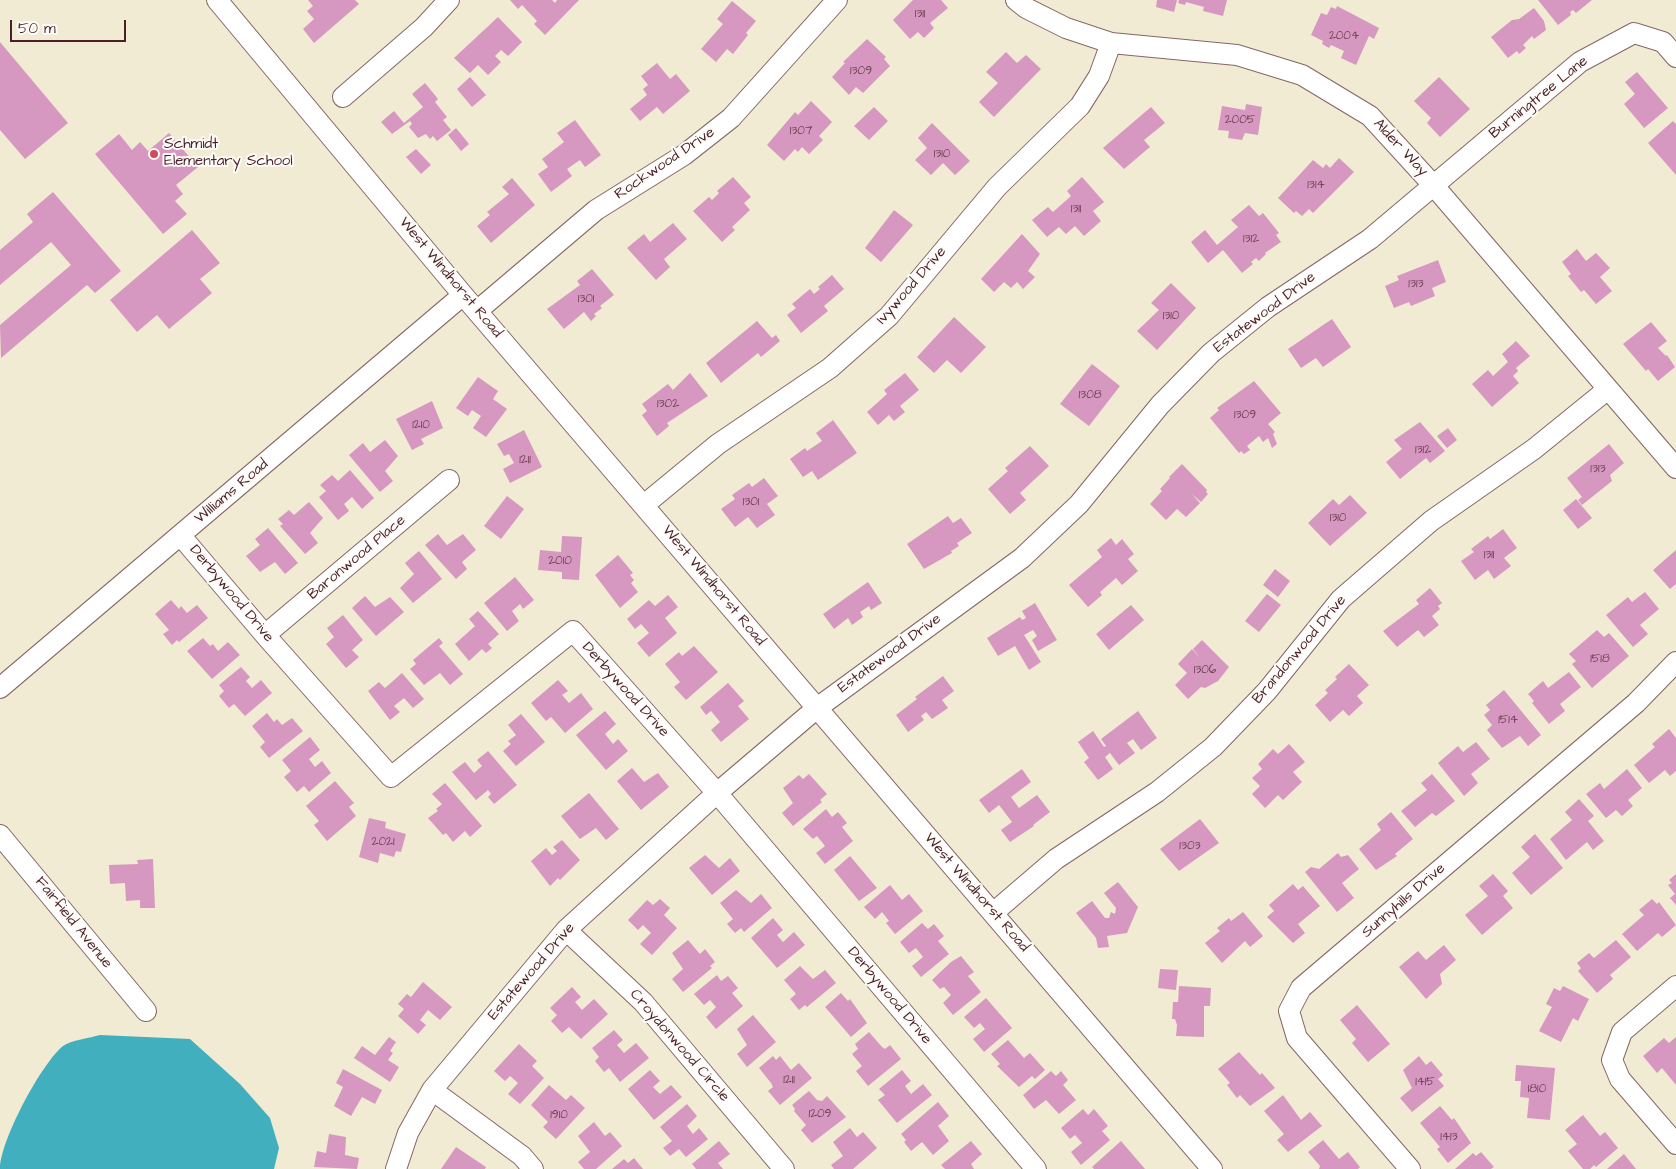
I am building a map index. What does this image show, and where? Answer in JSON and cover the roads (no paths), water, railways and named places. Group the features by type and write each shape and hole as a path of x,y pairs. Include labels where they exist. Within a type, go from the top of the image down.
{"street":[{"name":"West Windhorst Road","path":"217,0 477,311 1212,1169"},
{"path":"343,97 424,27 449,0"},
{"name":"Rockwood Drive","path":"477,311 596,210 684,155 731,118 837,0"},
{"name":"Alder Way","path":"1016,0 1026,8 1066,28 1111,43 1237,55 1302,74 1370,116 1434,186 1676,468"},
{"name":"Burningtree Lane","path":"1434,186 1580,62 1634,33 1663,42 1676,57"},
{"name":"Ivywood Drive","path":"644,505 718,444 830,368 889,316 997,187 1080,106 1099,76 1111,43"},
{"name":"Estatewood Drive","path":"396,1169 408,1133 432,1090 566,930 717,794 817,708 1022,558 1079,504 1160,405 1211,353 1268,307 1370,239 1434,186"},
{"name":"Williams Road","path":"0,688 464,295"},
{"name":"Brandonwood Drive","path":"993,912 1056,859 1158,792 1213,747 1267,691 1342,599 1431,521 1534,449 1608,389"},
{"name":"Baronwood Place","path":"265,636 450,480"},
{"name":"Derbywood Drive","path":"181,536 265,636 391,777 572,631 717,794 1036,1169"},
{"name":"Sunnyhills Drive","path":"1410,1169 1297,1038 1289,1011 1301,988 1636,703 1676,662"},
{"name":"Fairfield Avenue","path":"0,834 146,1011"},
{"name":"Croydonwood Circle","path":"566,930 643,1002 784,1169"},
{"path":"1676,986 1622,1032 1612,1060 1620,1079 1676,1144"},
{"path":"432,1090 522,1156 533,1169"}],"water":[{"path":"100,1035 190,1039 240,1084 270,1118 279,1148 274,1169 0,1169 7,1140 23,1104 33,1085 54,1055 66,1044"}],"place":[{"name":"Schmidt Elementary School","path":"154,154"}]}
